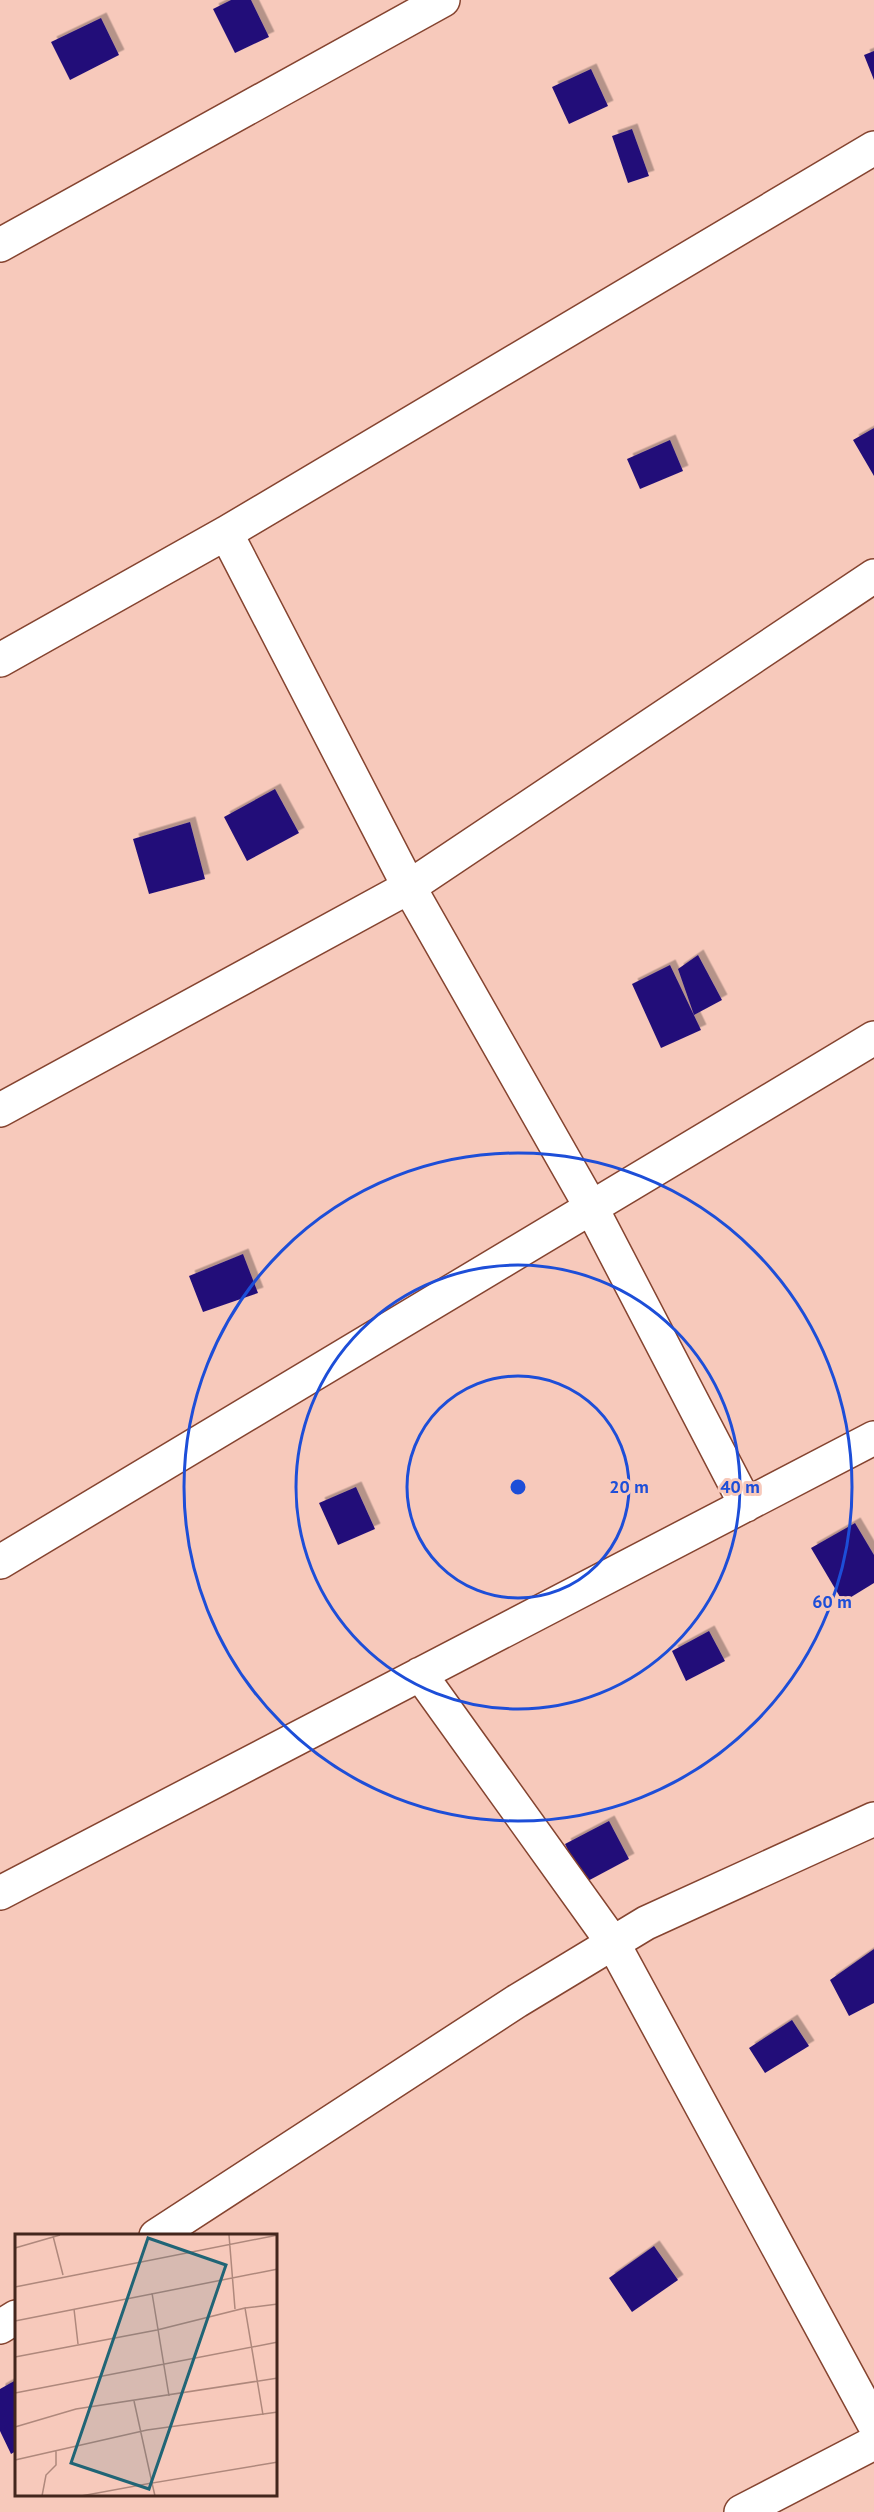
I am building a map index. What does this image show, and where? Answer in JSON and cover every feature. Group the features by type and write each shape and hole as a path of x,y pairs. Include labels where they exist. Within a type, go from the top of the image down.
{"street":[{"path":"0,246 443,0"},
{"path":"0,660 226,533 874,148"},
{"path":"226,533 409,887 591,1207 746,1505"},
{"path":"0,1110 409,887 874,576"},
{"path":"0,1562 874,1038"},
{"path":"0,1893 874,1438"},
{"path":"420,1674 613,1943 874,2424"},
{"path":"159,2234 517,2001 646,1923 874,1820"},
{"path":"0,2327 15,2318"},
{"path":"741,2512 874,2443"}],"building":[{"path":"231,0 251,0 269,37 235,53 213,9"},
{"path":"101,18 119,55 70,80 51,42"},
{"path":"874,51 874,80 864,55"},
{"path":"591,69 608,106 569,124 552,87"},
{"path":"632,129 649,176 628,183 612,136"},
{"path":"874,428 874,476 853,440"},
{"path":"670,440 683,471 640,489 627,459"},
{"path":"275,789 299,833 247,861 224,817"},
{"path":"190,822 205,879 149,894 133,839"},
{"path":"698,955 722,1000 694,1015 678,969"},
{"path":"670,965 701,1030 661,1048 632,984"},
{"path":"243,1254 258,1293 203,1312 189,1276"},
{"path":"356,1487 375,1529 338,1545 319,1503"},
{"path":"855,1523 874,1555 874,1583 843,1602 811,1548"},
{"path":"709,1631 725,1661 686,1681 672,1651"},
{"path":"609,1821 629,1859 584,1883 565,1844"},
{"path":"874,1949 874,2003 849,2016 830,1980"},
{"path":"792,2020 809,2046 765,2073 749,2048"},
{"path":"654,2246 678,2280 632,2312 609,2278"},
{"path":"15,2381 15,2452 11,2454 0,2431 0,2389"}]}
